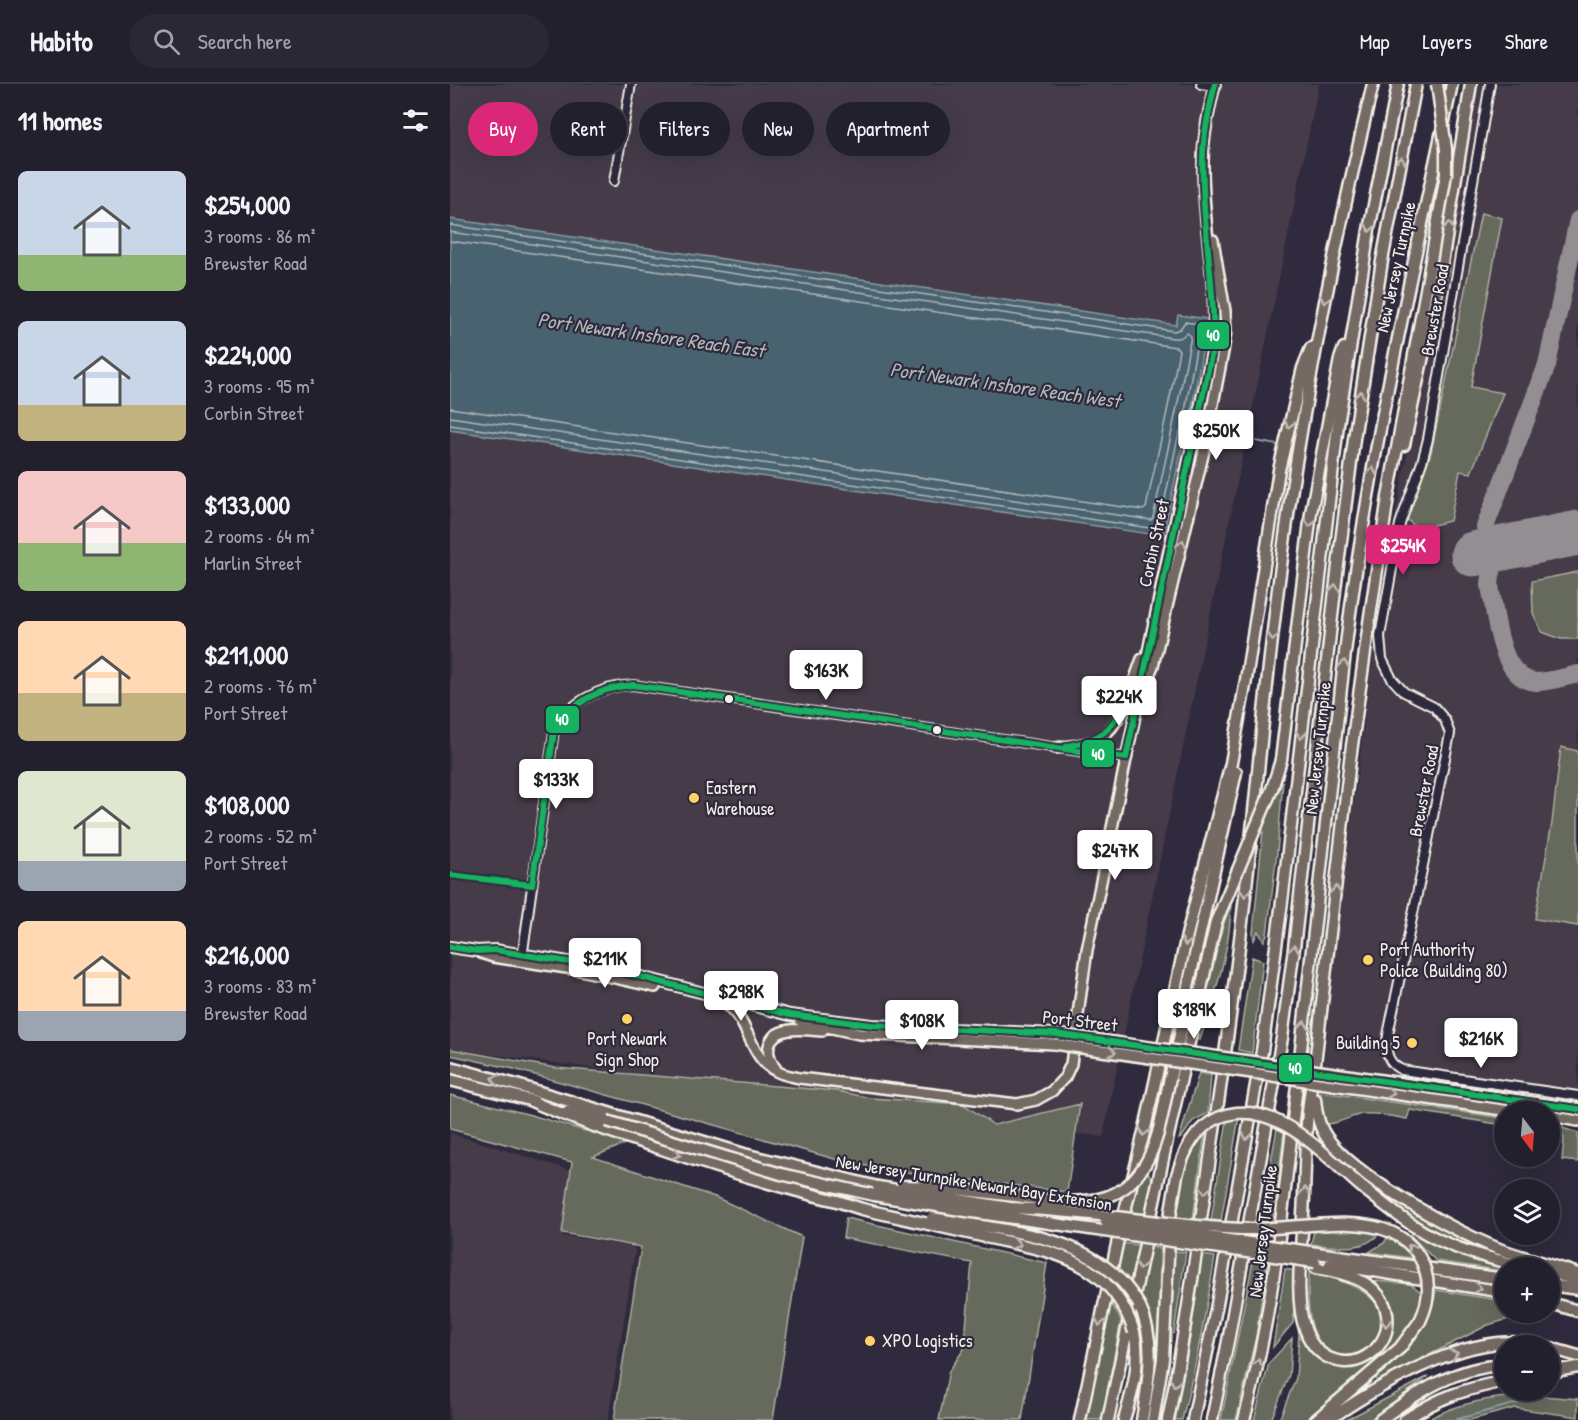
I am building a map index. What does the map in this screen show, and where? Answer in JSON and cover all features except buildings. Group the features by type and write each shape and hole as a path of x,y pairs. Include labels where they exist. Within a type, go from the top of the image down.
{"highway":[{"path":"1168,1420 1182,1344 1228,1035 1279,578 1291,494 1319,328 1345,202 1373,84"},
{"name":"New Jersey Turnpike","path":"1193,1420 1217,1304 1262,1051 1282,906 1328,494 1353,323 1398,84"},
{"name":"New Jersey Turnpike","path":"1212,1420 1282,1038 1296,937 1336,573 1354,440 1382,261 1416,84"},
{"path":"1315,1261 1357,1279 1372,1289 1382,1300 1387,1315 1386,1332 1381,1343 1368,1355 1348,1362 1325,1356 1311,1342 1302,1317 1301,1273 1306,1167 1311,1087 1354,730 1388,497 1446,174 1446,144 1437,84"},
{"name":"New Jersey Turnpike","path":"1244,1420 1258,1366 1277,1261 1360,540 1388,385 1452,84"},
{"path":"1384,530 1434,312 1471,84"},
{"path":"878,1187 935,1186 1069,1201 1091,1200 1107,1197 1127,1186 1147,1161 1157,1132 1183,1018 1206,943 1272,789 1281,760 1315,487 1340,360 1353,323"},
{"path":"1080,1420 1117,1244 1191,919 1229,771 1246,680 1280,464 1302,368 1319,328"},
{"path":"1183,1018 1185,1000 1235,776 1245,706 1246,680"},
{"path":"1108,1420 1165,1145 1216,922"},
{"name":"New Jersey Turnpike Newark Bay Extension","path":"450,1067 781,1174 874,1195 966,1211 1281,1257 1494,1278"},
{"path":"1314,1073 1315,1103 1323,1130 1340,1152 1360,1169 1421,1209 1480,1240 1506,1251 1578,1274"},
{"name":"New Jersey Turnpike Newark Bay Extension","path":"450,1080 609,1117 744,1154 878,1187 1494,1290"},
{"path":"529,1100 572,1119 769,1183 862,1209 1040,1250 1074,1262 1095,1274 1111,1290 1124,1307 1134,1332 1137,1363 1124,1420"},
{"path":"1153,1420 1164,1359 1170,1217 1177,1175 1186,1149 1198,1132 1220,1117 1248,1112 1266,1116 1286,1125 1400,1217 1432,1237 1494,1259"},
{"path":"837,1201 1043,1238 1090,1255 1122,1280 1139,1305 1148,1330 1150,1353 1142,1420"},
{"path":"1010,1208 1057,1209 1244,1229 1270,1230 1345,1224 1379,1228 1407,1243 1425,1267 1428,1280 1426,1307 1420,1321 1397,1351 1316,1420"},
{"path":"1560,1276 1578,1280"},
{"path":"1560,1286 1578,1289"},
{"path":"1560,1306 1578,1311"},
{"path":"1328,1420 1389,1383 1458,1352 1494,1344"},
{"path":"1560,1351 1578,1356"},
{"path":"1560,1364 1578,1365"},
{"path":"1560,1370 1578,1365"},
{"path":"1380,1420 1415,1394 1445,1378 1472,1369 1494,1366"},
{"path":"1405,1420 1432,1403 1463,1390 1494,1383"}],"main road":[{"name":"Corbin Street","path":"782,1074 854,1086 966,1097 1011,1104 1030,1102 1052,1091 1068,1071 1073,1053 1087,950 1213,347 1214,330 1203,154 1214,85"},
{"name":"Corbin Street","path":"1138,701 1153,666 1174,579 1209,429 1226,331 1214,244 1206,214"},
{"path":"1055,748 1084,744 1102,737 1114,725 1151,638"},
{"path":"450,947 477,951 493,957 522,958 695,993 793,1018"},
{"path":"695,993 728,1005 793,1018"},
{"path":"728,1005 740,1017 759,1057 772,1069 782,1074"},
{"name":"Port Street","path":"793,1018 859,1034 1055,1039 1333,1085 1494,1109"},
{"name":"Port Street","path":"793,1018 1055,1039 1328,1072 1578,1109"},
{"path":"782,1074 772,1064 768,1052 770,1041 779,1033 798,1030 859,1034"},
{"path":"1560,1118 1578,1121"}],"street":[{"path":"614,180 631,84"},
{"path":"1201,84 1214,85"},
{"name":"Brewster Road","path":"1490,84 1427,445 1400,525 1381,629 1381,652 1392,679 1404,692 1440,712 1450,734 1386,1050 1391,1063 1401,1070 1578,1096"},
{"path":"522,958 554,731 558,722 582,700 605,690 633,685 1126,758"}],"shaded area":[{"path":"450,84 1319,84 1103,1137 450,1049 450,430 828,486 1184,438 1194,395 1178,315 1177,325 450,219"},
{"path":"1479,84 1578,84 1578,1103 1324,1064 1333,965 1379,607 1402,478 1451,249"},
{"path":"450,1133 573,1171 562,1236 633,1246 635,1251 608,1420 450,1420"}],"green space":[{"path":"1481,213 1502,218 1471,387 1503,393 1471,473 1460,471 1450,521 1417,529 1407,519 1431,453"},
{"path":"1578,572 1578,639 1561,639 1542,632 1533,613 1532,581"},
{"path":"1561,747 1578,751 1578,926 1535,919 1552,823"},
{"path":"1283,781 1267,934 1264,941 1258,931 1254,940 1264,820"},
{"path":"1231,902 1228,937 1221,972 1200,1040 1194,1039 1211,963"},
{"path":"1252,957 1263,961 1252,1053 1238,1050"},
{"path":"450,1049 556,1068 837,1091 870,1098 963,1104 994,1125 1080,1104 1067,1192 881,1169 842,1161 514,1069 450,1055"},
{"path":"1199,1073 1211,1075 1208,1113 1193,1121 1179,1139"},
{"path":"1321,1092 1494,1117 1494,1123 1410,1110 1407,1119 1368,1114 1326,1124 1319,1104"},
{"path":"450,1095 531,1115 627,1143 593,1157 715,1197 802,1237 773,1420 614,1420 641,1247 562,1233 572,1162 450,1129"},
{"path":"1239,1117 1221,1221 1211,1220 1227,1120"},
{"path":"1560,1127 1578,1133 1578,1162 1562,1160 1564,1138"},
{"path":"1277,1128 1284,1132 1273,1221 1260,1222"},
{"path":"1205,1132 1193,1219 1173,1218 1187,1162"},
{"path":"1148,1172 1152,1179 1145,1213 1129,1212 1134,1188"},
{"path":"1379,1186 1482,1246 1471,1245 1445,1236 1418,1221 1386,1198"},
{"path":"846,1218 1047,1263 1022,1420 939,1420 949,1371 964,1349 972,1263 843,1238"},
{"path":"1353,1228 1379,1234 1372,1240 1356,1246 1311,1244 1314,1231"},
{"path":"1413,1233 1450,1251 1494,1265 1494,1270 1436,1261 1410,1235"},
{"path":"1388,1236 1408,1250 1412,1258 1369,1252 1384,1243"},
{"path":"1121,1243 1138,1245 1130,1284 1116,1268"},
{"path":"1148,1247 1160,1248 1159,1313 1154,1373 1149,1320 1141,1296"},
{"path":"1174,1251 1186,1252 1174,1333 1171,1335"},
{"path":"1202,1255 1215,1257 1187,1400 1182,1420 1175,1420 1190,1338"},
{"path":"1253,1261 1267,1264 1256,1336 1236,1420 1221,1420"},
{"path":"1285,1269 1295,1271 1293,1323 1273,1347"},
{"path":"1309,1271 1348,1284 1372,1299 1381,1316 1379,1332 1369,1346 1354,1354 1337,1354 1322,1344 1311,1322 1308,1296"},
{"path":"1376,1281 1411,1284 1422,1293 1418,1312 1409,1330 1383,1356 1307,1420 1279,1420 1296,1378 1299,1334 1327,1362 1373,1357 1385,1343 1392,1329 1394,1314 1387,1296"},
{"path":"1436,1290 1494,1299 1495,1323 1378,1381 1375,1378 1396,1360 1422,1329 1433,1304"},
{"path":"1110,1301 1121,1320 1102,1420 1086,1420"},
{"path":"1292,1338 1289,1375 1271,1420 1254,1420 1269,1363"},
{"path":"1429,1376 1369,1420 1346,1420"},
{"path":"1560,1398 1578,1399 1578,1417 1515,1408 1470,1420 1427,1420 1451,1409 1494,1399 1494,1401 1560,1401"}],"water":[{"path":"450,219 1176,325 1178,315 1208,319 1189,424 1163,536 450,430"}],"waterway":[{"path":"1256,441 1277,445"},
{"path":"1454,1420 1521,1402"}],"taxiway":[{"path":"1502,548 1490,544 1485,527 1547,365 1578,220"},
{"path":"1529,543 1500,556 1493,568 1490,586 1501,644 1514,670 1524,678 1541,682 1578,674"}],"runway":[{"path":"1473,554 1578,533"}],"transit line":[{"name":"40","path":"450,875 532,885 554,731 578,704 609,689 633,685 1126,758 1213,347 1203,153 1215,84"},
{"name":"40","path":"1067,746 1091,740 1107,730 1119,714 1129,692"},
{"name":"40","path":"450,947 477,951 495,950 606,968 790,1015 872,1025 1056,1034 1578,1109"}],"place":[{"name":"Eastern Warehouse","path":"694,798"},
{"name":"Port Authority Police (Building 80)","path":"1368,960"},
{"name":"Port Newark Sign Shop","path":"627,1019"},
{"name":"Building 5","path":"1412,1043"},
{"name":"XPO Logistics","path":"870,1341"}],"water label":[{"name":"Port Newark Inshore Reach East","path":"651,335"},
{"name":"Port Newark Inshore Reach West","path":"1005,385"}]}
